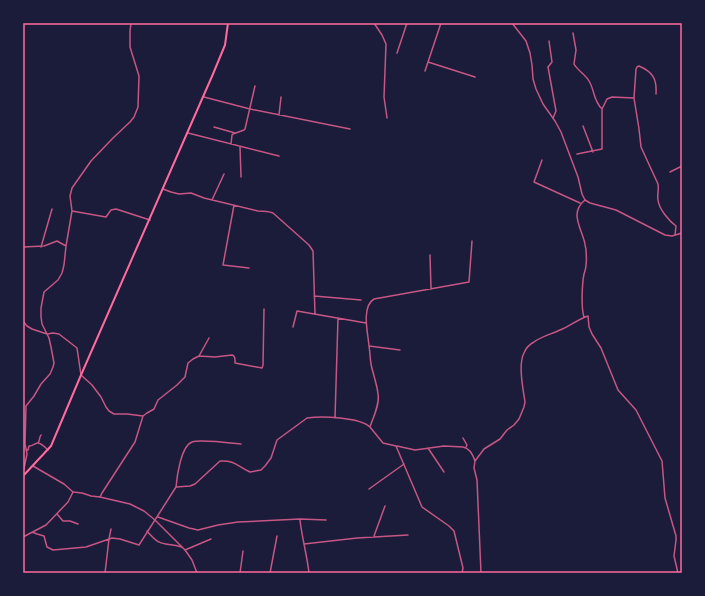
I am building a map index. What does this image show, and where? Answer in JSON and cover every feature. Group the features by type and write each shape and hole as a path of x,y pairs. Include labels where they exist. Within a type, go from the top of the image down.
{"main road":[{"path":"23,475 51,446 204,96 226,40 228,23"}],"street":[{"path":"23,475 27,454 24,423 27,404 50,374 54,363 47,334 42,324 42,298 44,292 58,280 63,269 72,211 70,196 72,188 103,147 134,117 139,104 139,76 130,47 131,23"},
{"path":"374,23 386,44 384,97 387,118"},
{"path":"397,53 407,23"},
{"path":"425,71 441,23"},
{"path":"512,23 526,42 530,53 533,79 536,89 543,104 561,132 585,200 590,203 616,210 665,235 672,236 682,233"},
{"path":"573,33 576,50 574,64 588,79 596,101 602,109"},
{"path":"549,41 552,62 548,67 556,112 553,118"},
{"path":"428,62 476,77"},
{"path":"656,94 656,83 651,74 647,70 638,66 636,69 634,98 641,147 658,184 658,200 667,217 676,226 675,235"},
{"path":"231,144 232,135 245,129 255,86"},
{"path":"204,96 250,108 350,130"},
{"path":"279,114 281,97"},
{"path":"577,154 602,149 602,109 610,97 634,98"},
{"path":"583,126 593,152"},
{"path":"214,127 235,133"},
{"path":"188,133 279,156"},
{"path":"240,147 241,177"},
{"path":"542,160 534,182 580,204"},
{"path":"670,172 682,166"},
{"path":"212,200 224,174"},
{"path":"163,189 179,194 191,193 212,200 258,211 264,210 270,212 310,245 313,251 315,314"},
{"path":"584,317 582,300 587,264 585,241 576,218 580,204 585,200"},
{"path":"234,205 223,266 249,268"},
{"path":"72,211 106,217 111,210 116,208 150,220"},
{"path":"41,247 52,209"},
{"path":"23,247 41,247 57,241 66,246"},
{"path":"370,427 377,406 378,394 371,364 366,323 367,311 372,300 469,282 472,241"},
{"path":"430,255 431,289"},
{"path":"314,296 361,300"},
{"path":"100,497 135,442 143,416 154,409 158,400 171,391 182,379 186,373 188,363 192,359 199,356 215,357 232,355 235,358 235,363 262,368 264,309"},
{"path":"293,327 297,311 366,323"},
{"path":"481,573 477,480 474,468 475,461 484,449 500,439 519,419 525,402 521,367 522,358 527,348 539,338 567,327 588,316 589,327 602,348 618,390 636,410 662,461 665,498 676,536 674,556 678,573"},
{"path":"335,418 338,318"},
{"path":"23,321 32,329 47,334 59,334 77,348 82,374 92,385 106,407 111,412 114,414 143,416"},
{"path":"199,356 209,338"},
{"path":"369,346 400,350"},
{"path":"176,487 195,484 220,461 236,463 250,472 261,470 271,458 276,440 307,418 312,417 335,418 366,423 383,443 415,450 444,446 466,448"},
{"path":"38,443 41,434"},
{"path":"463,438 467,446 466,448 475,461"},
{"path":"32,532 44,536 48,547 53,550 86,547 109,539 120,539 138,545 158,517 176,487 177,475 185,447 193,441 241,444"},
{"path":"26,450 28,450 29,446 38,443"},
{"path":"38,443 48,450"},
{"path":"396,446 422,507 454,531 463,568 462,573"},
{"path":"428,448 444,472"},
{"path":"369,489 404,464"},
{"path":"33,466 64,484 73,492 130,504 136,507 155,520 182,547 192,560 197,573"},
{"path":"23,537 46,525 68,502 73,492"},
{"path":"374,536 386,506"},
{"path":"57,514 62,521 70,521 78,524"},
{"path":"158,517 198,530 238,522 300,519 326,520"},
{"path":"300,519 309,573"},
{"path":"105,573 111,529"},
{"path":"147,531 157,542 182,547"},
{"path":"304,544 374,536 408,535"},
{"path":"270,573 277,536"},
{"path":"184,550 211,539"},
{"path":"240,573 243,552"}]}
